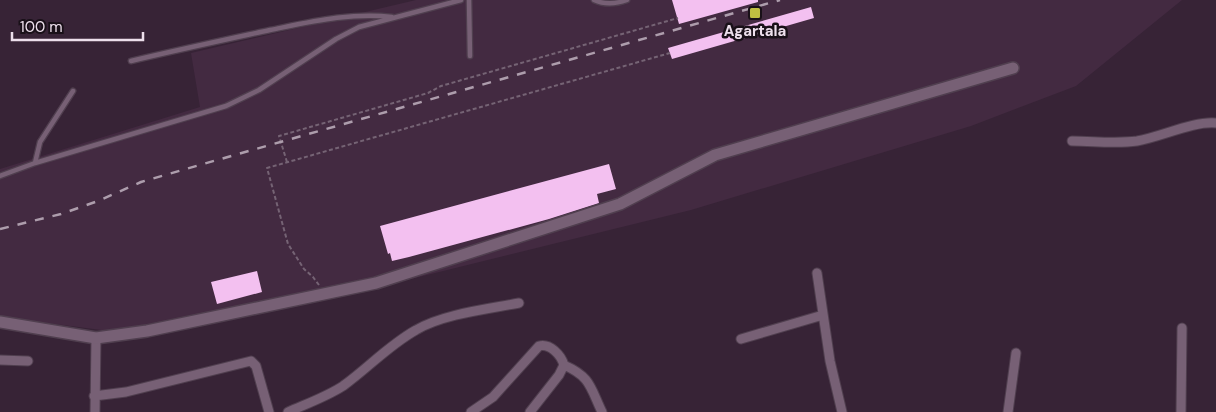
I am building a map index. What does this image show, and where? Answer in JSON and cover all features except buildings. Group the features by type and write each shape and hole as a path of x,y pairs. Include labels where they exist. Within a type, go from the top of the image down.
{"street":[{"path":"0,322 96,338 147,331 376,283 620,204 715,155 1013,68"},
{"path":"1072,141 1137,141 1211,123 1216,124"},
{"path":"817,273 830,361 842,412"},
{"path":"288,412 343,386 388,348 417,329 454,316 519,303"},
{"path":"741,339 823,315"},
{"path":"1181,412 1182,328"},
{"path":"94,412 96,338"},
{"path":"471,412 494,397 539,346 543,344 550,347 561,358 564,366 576,371 586,379 602,412"},
{"path":"1008,412 1016,353"},
{"path":"0,360 28,361"},
{"path":"94,396 126,392 251,361 256,366 269,412"},
{"path":"530,412 564,366"}],"lane":[{"path":"0,176 35,163 226,106 259,90 336,39 359,27 461,0"},
{"path":"469,0 470,56"},
{"path":"594,0 600,3 614,3 627,0"},
{"path":"131,61 190,46 307,23 364,15 396,17"},
{"path":"35,163 40,142 73,91"}],"path":[{"path":"287,163 279,136 428,93 441,86 678,18"},
{"path":"326,293 313,277 304,270 288,244 267,168 670,53"}],"shaded area":[{"path":"416,0 1182,0 1076,86 971,126 691,210 354,293 295,294 174,327 109,331 0,317 0,169 200,107 191,53"}],"railway":[{"path":"0,229 61,214 98,201 141,182 780,0"}],"place":[{"name":"Agartala","path":"755,13"}]}
